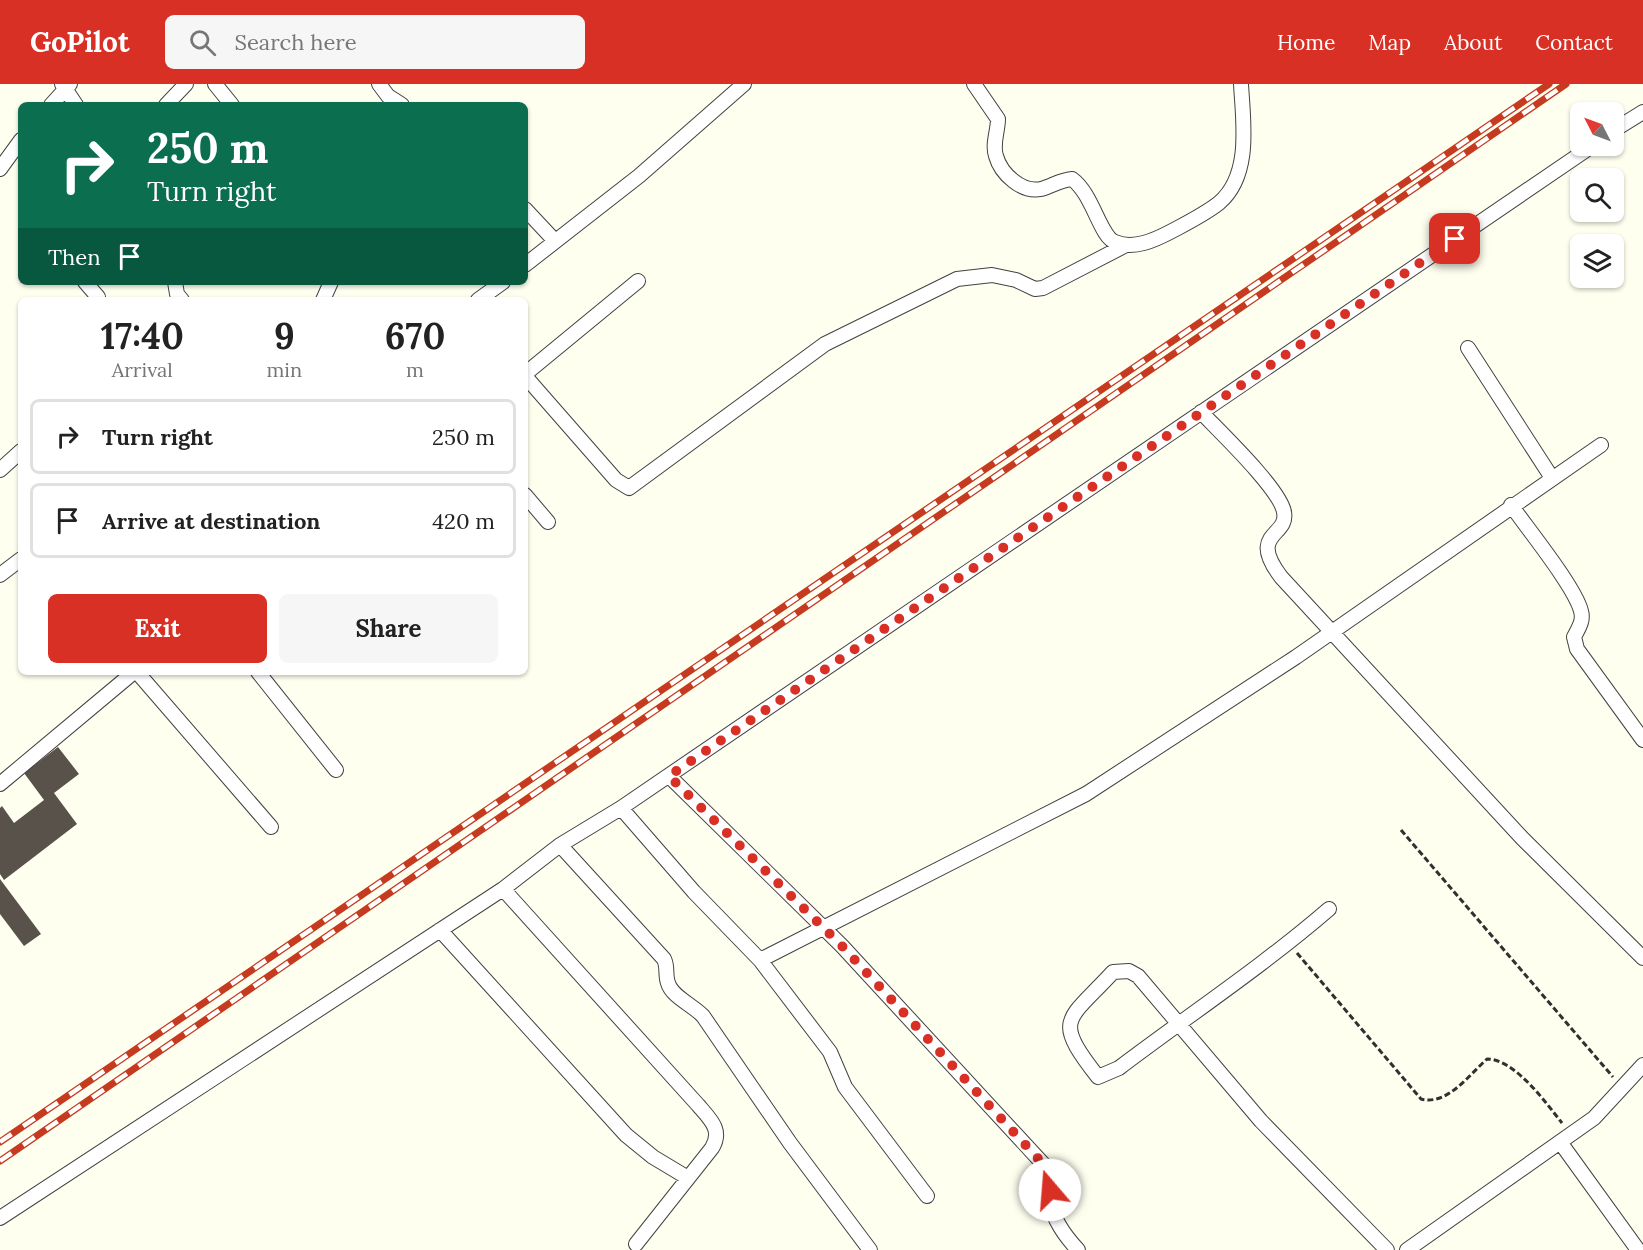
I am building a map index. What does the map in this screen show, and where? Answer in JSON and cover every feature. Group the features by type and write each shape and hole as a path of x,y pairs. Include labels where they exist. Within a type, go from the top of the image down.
{"street":[{"path":"169,102 186,84"},
{"path":"215,84 230,102"},
{"path":"379,84 388,96 397,102"},
{"path":"528,264 639,176 744,84"},
{"path":"974,84 998,119 996,157 1015,183 1026,189 1040,189 1072,179 1087,194 1104,233 1112,242 1126,245 1141,244 1182,225 1221,202 1233,185 1243,150 1241,84"},
{"path":"53,102 66,86 74,102"},
{"path":"380,102 388,96"},
{"path":"1624,124 1643,112"},
{"path":"0,169 18,144"},
{"path":"0,1218 503,889 560,845 669,776 1577,156"},
{"path":"528,212 555,241"},
{"path":"528,378 616,480 629,488 825,344 957,279 992,276 1016,280 1035,289 1043,288 1126,245"},
{"path":"528,373 638,281"},
{"path":"88,285 98,297"},
{"path":"482,297 499,285"},
{"path":"1468,348 1552,478"},
{"path":"1202,412 1260,476 1285,513 1283,522 1269,537 1266,550 1270,562 1522,838 1643,958"},
{"path":"760,960 1086,794 1332,631 1511,505 1601,446"},
{"path":"0,470 18,454"},
{"path":"528,499 548,522"},
{"path":"1511,505 1570,589 1581,611 1581,625 1574,637 1577,649 1643,740"},
{"path":"0,575 18,562"},
{"path":"0,784 132,675"},
{"path":"139,675 271,826"},
{"path":"260,675 336,770"},
{"path":"669,776 823,928 1045,1166 1050,1175 1053,1214 1062,1231 1078,1250"},
{"path":"621,808 694,892 760,960 830,1052 844,1087 927,1196"},
{"path":"560,845 664,959 668,966 668,983 674,992 693,1005 703,1016 790,1143 870,1250"},
{"path":"503,889 714,1125 718,1139 636,1244"},
{"path":"1329,909 1288,943 1178,1023 1119,1068 1098,1077 1076,1048 1068,1025 1074,1015 1113,972 1120,970 1138,976 1178,1023 1267,1129 1387,1250"},
{"path":"440,930 626,1135 652,1157 688,1178"},
{"path":"1407,1250 1443,1222 1593,1118 1643,1065"},
{"path":"1566,1138 1638,1250"}],"path":[{"path":"1401,830 1623,1088"},
{"path":"1288,943 1421,1099 1432,1102 1442,1099 1487,1059 1497,1059 1526,1082 1566,1138"}],"building":[{"path":"58,747 79,774 54,793 77,824 4,880 0,874 0,808 2,806 14,823 44,800 24,773"},
{"path":"0,879 41,934 24,946 0,914"}],"railway":[{"path":"0,1142 1549,84"},
{"path":"0,1161 1566,84"}],"route":[{"path":"1050,1190 1050,1175 1045,1166 842,946 669,776 1455,239"}]}
